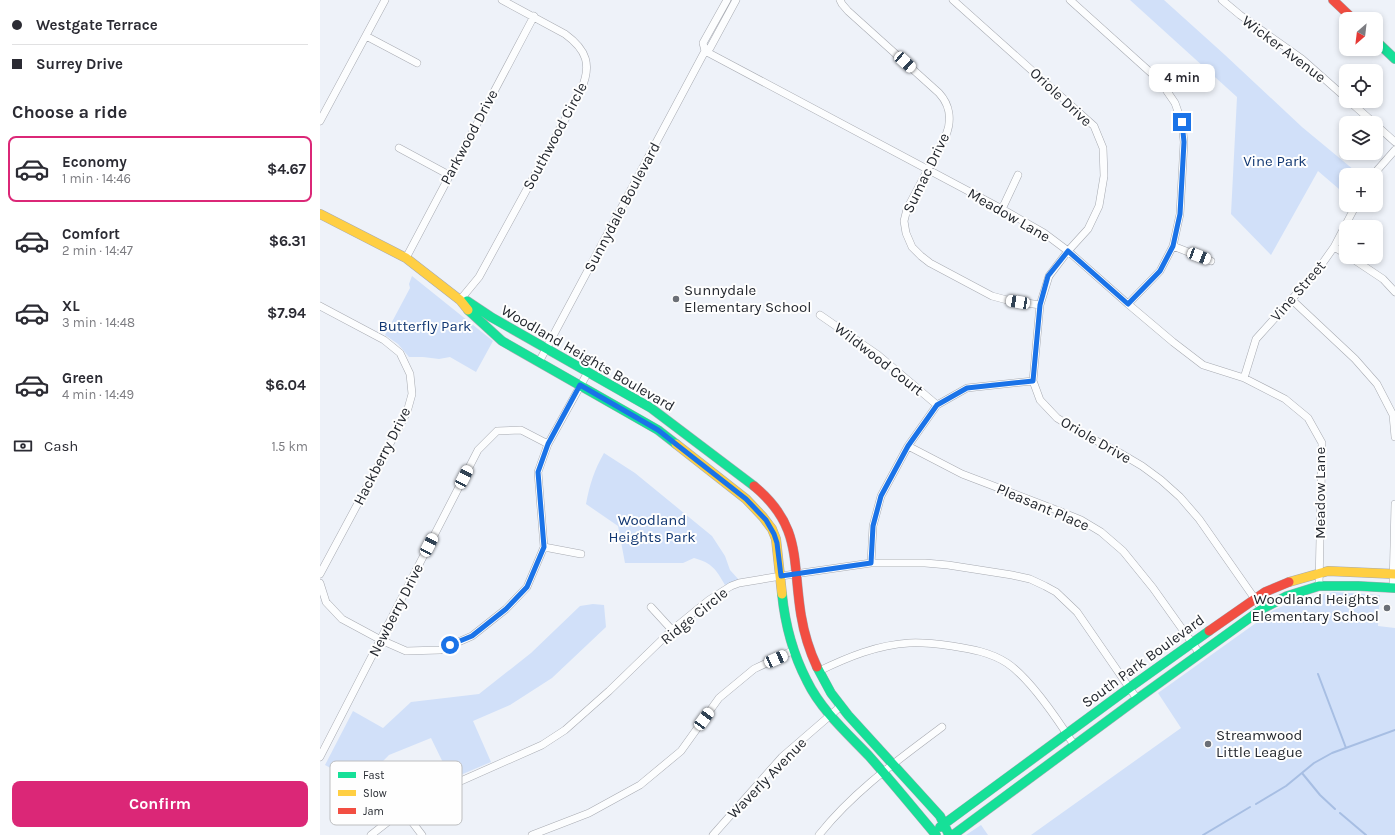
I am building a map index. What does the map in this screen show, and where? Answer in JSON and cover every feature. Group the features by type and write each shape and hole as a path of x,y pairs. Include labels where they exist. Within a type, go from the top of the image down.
{"street":[{"path":"320,121 385,0"},
{"name":"Southwood Circle","path":"460,300 479,277 582,90 587,72 586,60 578,46 565,34 502,0"},
{"name":"Sunnydale Boulevard","path":"705,51 703,43 726,0"},
{"name":"Sunnydale Boulevard","path":"538,362 705,51 710,48 736,0"},
{"name":"Sumac Drive","path":"840,0 848,11 939,93 945,102 949,114 948,130 910,201 904,221 906,233 912,247 930,263 992,296 1040,305"},
{"name":"Oriole Drive","path":"953,0 1094,126 1103,148 1104,176 1099,206 1088,229 1048,276 1040,305 1033,381 1040,400 1057,418 1084,435 1142,466 1180,497 1199,519 1262,609"},
{"path":"1070,0 1160,81 1175,103 1182,122 1184,142 1180,214 1173,246 1160,271 1128,304"},
{"name":"Wicker Avenue","path":"1222,0 1245,19 1302,59 1339,92"},
{"path":"1333,0 1346,12"},
{"name":"Parkwood Drive","path":"406,258 534,16"},
{"path":"366,36 417,63"},
{"path":"1383,48 1395,59"},
{"name":"Meadow Lane","path":"705,51 1002,209 1044,233 1068,251 1173,342 1204,365 1244,378 1285,399 1308,418 1322,443 1319,586"},
{"path":"1357,108 1366,116"},
{"path":"1383,131 1395,142"},
{"path":"399,148 449,175"},
{"path":"1379,168 1395,150"},
{"path":"1002,209 1018,176"},
{"name":"Vine Street","path":"1244,378 1256,339 1317,271 1334,247 1352,212"},
{"name":"Woodland Heights Boulevard","path":"320,214 406,258 460,300 464,306 498,339 658,430 746,499 766,520 774,534 777,543 784,613 794,650 807,682 831,715 883,772 934,834"},
{"path":"1173,246 1211,261"},
{"path":"1334,247 1339,250"},
{"path":"1360,264 1382,280 1395,292"},
{"path":"1291,299 1355,359 1377,384 1393,415 1395,437"},
{"name":"Woodland Heights Boulevard","path":"460,300 468,301 491,317 664,417 766,497 782,517 793,545 803,629 819,671 841,706 940,816 945,823 949,835"},
{"name":"Hackberry Drive","path":"320,306 384,340 400,353 410,374 412,394 407,412 320,574"},
{"name":"Wildwood Court","path":"820,315 878,355 937,405"},
{"path":"320,583 326,602 342,619 381,640 406,651 440,650 472,636 506,609 527,587 544,547 538,472 548,444 588,372"},
{"path":"871,563 873,526 881,496 908,446 937,405 967,388 1033,381"},
{"name":"Newberry Drive","path":"320,757 478,450 497,431 521,430 548,444"},
{"name":"Pleasant Place","path":"908,446 962,474 1076,518 1101,532 1123,551 1153,588 1200,654"},
{"path":"1394,588 1395,504"},
{"path":"544,547 581,554"},
{"name":"Ridge Circle","path":"462,780 542,745 565,730 609,691 672,630 709,600 731,586 739,583 781,576 871,563 948,566 1018,576 1030,579 1056,592 1077,612 1137,699"},
{"name":"South Park Boulevard","path":"934,834 945,823 1255,598 1282,584 1320,573 1335,571 1394,574"},
{"name":"South Park Boulevard","path":"953,835 1074,745 1262,609 1287,596 1319,586 1394,588"},
{"path":"651,607 672,630"},
{"path":"819,671 864,652 882,647 909,643 928,643 980,651 994,656 1018,672 1032,686 1074,745"},
{"path":"532,835 588,813 640,785 681,751 719,698 754,669 794,650"},
{"name":"Waverly Avenue","path":"713,835 782,757 841,706"},
{"path":"819,835 832,818 883,772 942,727"},
{"name":"Ridge Circle","path":"371,835 384,825"},
{"path":"414,825 422,835"}],"green space":[{"name":"Vine Park","path":"1130,0 1164,0 1302,127 1339,158 1339,160 1342,160 1352,168 1339,168 1339,189 1318,171 1271,255 1231,214 1237,97"},
{"name":"Butterfly Park","path":"412,276 493,341 476,372 450,357 439,359 409,357 398,344 385,335 410,288 409,284"},
{"name":"Woodland Heights Park","path":"604,453 635,473 712,536 725,556 730,570 739,580 725,585 713,567 694,558 683,563 625,563 618,526 586,504 593,477"},
{"path":"1334,592 1380,595 1378,626 1395,628 1395,835 1031,835 1181,728 1158,693 1274,610 1296,600"},
{"path":"593,604 604,605 606,627 552,678 510,705 473,721 491,762 462,774 462,761 442,761 431,738 389,755 383,761 330,761 330,768 325,765 353,711 383,728 411,702 479,694 531,653 580,606"},
{"path":"981,825 988,835 966,835"}],"waterway":[{"path":"1318,674 1346,748"},
{"path":"1256,804 1286,786 1314,763 1332,753 1395,730"},
{"path":"1302,773 1320,795 1335,809"},
{"path":"1203,835 1250,807"},
{"path":"1340,813 1366,835"}],"traffic: fast":[{"path":"1383,48 1395,59"},
{"path":"467,301 491,317 651,408 754,486"},
{"path":"468,310 502,341 658,430 676,444"},
{"path":"953,835 1262,609 1287,596 1319,586 1395,588"},
{"path":"782,594 785,616 794,650 802,671 813,692 843,730 869,756 936,835"},
{"path":"940,827 1209,631"},
{"path":"817,667 831,693 848,715 940,816 949,835"}],"traffic: slow":[{"path":"320,214 406,258 460,300 468,310"},
{"path":"676,444 746,499 772,529 776,539 782,594"},
{"path":"1289,582 1328,571 1395,574"}],"traffic: jam":[{"path":"1333,0 1346,12"},
{"path":"754,486 780,515 788,530 795,560 802,622 809,648 817,667"},
{"path":"1209,631 1265,592 1289,582"}],"place":[{"name":"Sunnydale Elementary School","path":"676,299"},
{"name":"Woodland Heights Elementary School","path":"1387,608"},
{"name":"Streamwood Little League","path":"1208,744"}],"route":[{"path":"450,645 472,636 506,609 527,587 544,547 538,472 548,444 580,385 658,430 746,499 766,520 774,534 777,543 781,576 871,563 873,526 881,496 908,446 937,405 967,388 1033,381 1040,305 1048,276 1068,251 1128,304 1160,271 1173,246 1180,214 1184,142 1182,122"}]}
